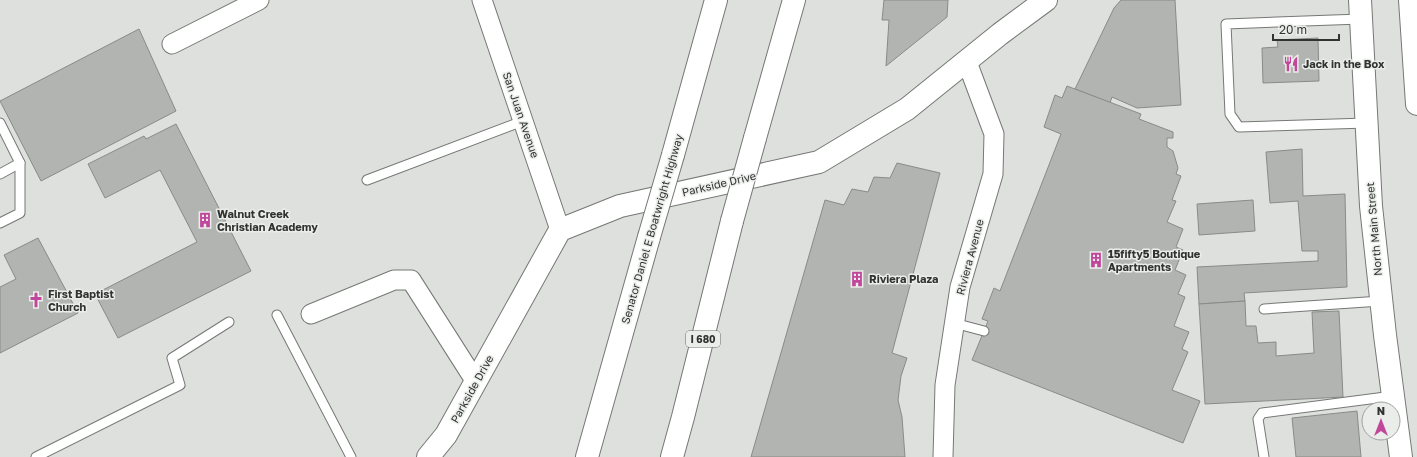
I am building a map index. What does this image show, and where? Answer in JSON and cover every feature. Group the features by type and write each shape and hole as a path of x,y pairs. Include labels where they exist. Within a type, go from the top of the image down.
{"main road":[{"name":"Senator Daniel E Boatwright Highway","path":"587,457 716,0"},
{"name":"I 680","path":"672,457 732,221 794,0"},
{"name":"Parkside Drive","path":"428,457 446,435 560,230 620,206 819,162 907,109 1000,34 1046,0"},
{"path":"1410,0 1415,49 1417,104"},
{"name":"North Main Street","path":"1360,9 1371,206 1381,301 1401,457"}],"street":[{"path":"172,44 259,0"},
{"name":"San Juan Avenue","path":"482,0 560,230"},
{"name":"Riviera Avenue","path":"943,457 945,385 960,287 993,174 994,134 967,62"},
{"path":"311,314 394,280 411,280 476,382"}],"lane":[{"path":"1360,9 1226,24 1230,114 1239,127 1367,123"},
{"path":"367,180 523,121"},
{"path":"0,123 20,163 20,213 0,223"},
{"path":"0,174 20,163"},
{"path":"1264,309 1381,301"},
{"path":"277,315 351,457"},
{"path":"36,457 180,385 172,358 229,322"},
{"path":"954,323 984,332"},
{"path":"1264,457 1258,419 1262,413 1393,396"}],"building":[{"path":"884,0 948,0 947,17 886,66 889,20 882,20"},
{"path":"1121,0 1175,0 1181,105 1137,108 1112,97 1110,103 1075,89 1114,8"},
{"path":"139,29 176,111 41,181 0,101"},
{"name":"Jack in the Box","path":"1318,38 1319,81 1263,83 1262,48 1278,47 1277,40"},
{"name":"15fifty5 Boutique Apartments","path":"1067,86 1141,114 1139,119 1173,132 1173,138 1167,138 1167,147 1173,151 1178,168 1176,174 1181,176 1172,200 1176,201 1167,222 1183,229 1176,247 1183,250 1175,270 1186,275 1178,294 1185,297 1174,326 1189,332 1182,349 1188,352 1172,390 1200,401 1183,443 972,360 988,321 982,319 994,288 1000,291 1061,134 1044,127 1055,95 1062,98"},
{"name":"Walnut Creek Christian Academy","path":"176,124 251,271 118,338 95,294 197,242 160,170 105,198 88,164 144,136 146,139"},
{"path":"1302,149 1303,196 1345,194 1347,287 1244,293 1245,301 1199,304 1197,267 1318,261 1318,251 1302,251 1298,201 1270,203 1266,152"},
{"name":"Riviera Plaza","path":"897,163 940,173 892,353 907,358 901,376 898,400 902,417 905,457 751,457 825,200 844,205 852,189 868,192 874,177 890,178"},
{"path":"1253,200 1255,231 1199,235 1197,204"},
{"name":"First Baptist Church","path":"38,238 78,313 0,353 0,287 16,279 4,255"},
{"path":"1245,301 1246,326 1256,326 1258,343 1276,342 1276,356 1314,353 1312,312 1339,311 1343,397 1205,404 1199,304"},
{"path":"1357,411 1361,457 1296,457 1292,418"}],"place":[{"name":"Jack in the Box","path":"1291,64"},
{"name":"Walnut Creek Christian Academy","path":"205,220"},
{"name":"15fifty5 Boutique Apartments","path":"1096,260"},
{"name":"Riviera Plaza","path":"857,279"},
{"name":"First Baptist Church","path":"36,300"}]}
